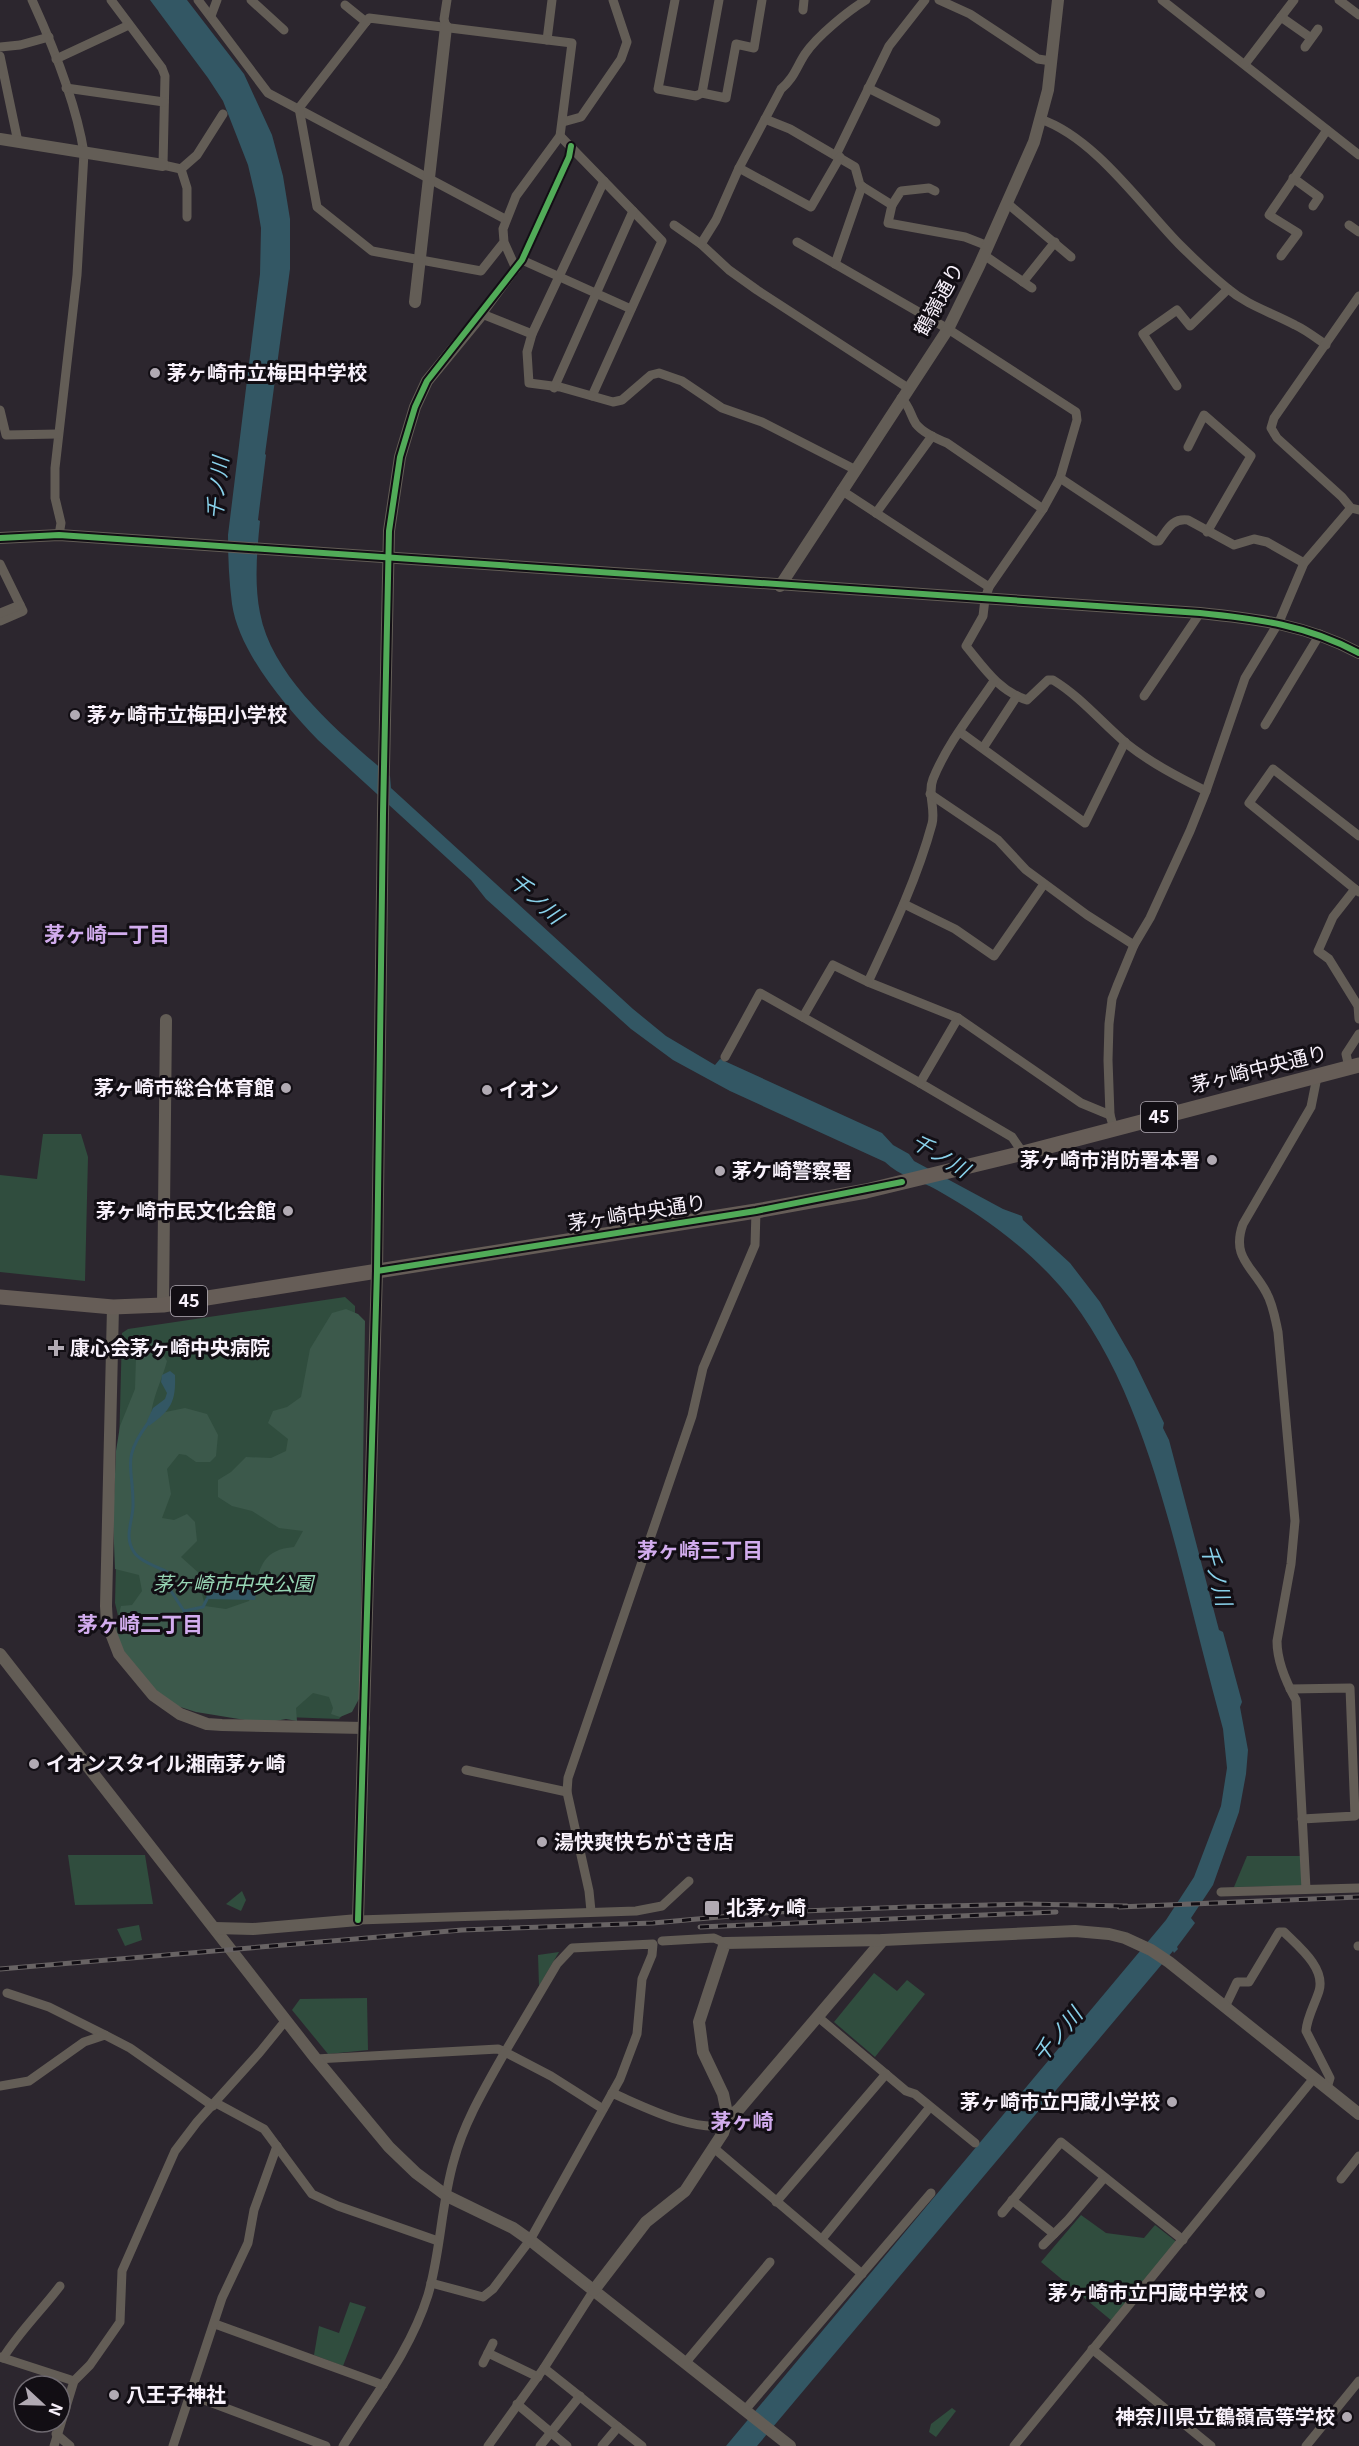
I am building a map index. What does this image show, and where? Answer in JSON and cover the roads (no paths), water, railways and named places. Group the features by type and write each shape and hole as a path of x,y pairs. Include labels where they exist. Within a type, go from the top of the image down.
{"main road":[{"name":"茅ヶ崎中央通り","path":"0,1297 113,1307 163,1305 756,1210 902,1182 1023,1153 1112,1122 1317,1077 1354,1066"}],"street":[{"path":"32,0 49,37 81,135 84,153 77,275 58,434 55,498 61,524 59,535"},
{"path":"111,0 162,68 165,76 163,165"},
{"path":"198,0 268,93 430,177 505,219"},
{"path":"211,16 217,0"},
{"path":"251,0 284,30"},
{"path":"415,302 446,27 444,19 447,0"},
{"path":"547,40 552,0"},
{"path":"563,122 581,117 621,59 627,42 613,0"},
{"path":"675,0 658,89 696,96 702,93 726,98 736,44 754,48 762,0"},
{"path":"702,93 719,0"},
{"path":"702,244 781,89 791,80 806,52 850,9 866,0"},
{"path":"739,168 811,207 838,156 889,46 925,0"},
{"path":"939,0 970,14 1038,59 1051,61"},
{"name":"鶴嶺通り","path":"780,586 904,393 948,329 986,250 1034,142 1048,90 1058,0"},
{"path":"1162,0 1359,155"},
{"path":"1245,64 1294,0"},
{"path":"1339,0 1359,15"},
{"path":"345,5 366,22"},
{"path":"1281,17 1311,38"},
{"path":"504,242 481,271 420,260 372,251 317,207 299,108 369,18 572,43 560,136 527,179 505,219 504,242 516,269"},
{"path":"56,59 129,25"},
{"path":"1305,47 1318,29"},
{"path":"0,47 20,45 49,37"},
{"path":"0,56 18,142"},
{"path":"66,88 164,102"},
{"path":"868,88 936,122"},
{"path":"181,169 197,156 223,114"},
{"path":"765,119 790,129 855,167 862,186 892,205"},
{"path":"1040,119 1067,134 1098,158 1130,188 1179,244 1228,289 1266,313 1296,325 1326,345"},
{"path":"1281,256 1298,233 1269,215 1326,130"},
{"path":"560,136 662,241 592,396"},
{"path":"0,139 181,169"},
{"path":"358,1920 377,1271 389,531 400,457 415,406 428,381 522,260 569,157 571,146"},
{"path":"181,169 187,188 187,217"},
{"path":"1293,178 1319,197 1312,206"},
{"path":"604,180 532,334 527,352 529,383 613,402 622,400 651,375 659,373 682,381 722,408 762,422 854,470"},
{"path":"835,264 862,186"},
{"path":"935,191 929,188 901,191 892,205 888,223 964,237 986,250 1032,288"},
{"path":"1007,203 1071,257"},
{"path":"554,388 633,211"},
{"path":"674,225 702,244 729,270 904,393 916,424 1042,509"},
{"path":"1349,225 1359,232"},
{"path":"797,242 948,329 1076,412 1077,420 1060,478 990,587 985,599 983,616 966,646 994,681 1017,696 1027,700 1048,680 1053,680 1095,713 1145,758 1206,791"},
{"path":"1023,282 1055,242"},
{"path":"522,260 631,309"},
{"path":"1177,386 1143,334 1177,310 1190,326 1228,289"},
{"path":"1112,1122 1108,1060 1113,999 1134,945 1150,918 1206,791 1245,678 1279,622 1304,563 1355,509 1277,438 1271,428 1274,418 1359,296"},
{"path":"482,314 532,334"},
{"path":"0,411 6,435 58,434"},
{"path":"1188,447 1204,415 1251,456 1208,532"},
{"path":"876,513 932,436"},
{"path":"1060,478 1155,541 1159,541 1173,522 1181,519 1188,520 1234,545 1254,539 1267,542 1304,563"},
{"path":"841,490 990,587"},
{"path":"0,538 59,535 1200,613 1279,622 1320,634 1359,653"},
{"path":"0,564 23,611 0,621"},
{"path":"0,613 20,605"},
{"path":"1144,696 1200,613"},
{"path":"1265,725 1320,634"},
{"path":"868,982 904,904 933,822 930,794 932,780 994,681"},
{"path":"983,748 1017,696"},
{"path":"960,732 1085,823 1125,742"},
{"path":"1359,836 1273,769 1249,802 1357,890 1333,917 1318,951 1329,959 1358,1006 1359,1019"},
{"path":"930,794 985,829 1026,870 1134,945"},
{"path":"904,904 955,929 994,956 1044,884"},
{"path":"803,1017 833,965 892,994 958,1018 1112,1122"},
{"path":"726,1057 760,993 1012,1137 1023,1153"},
{"path":"920,1083 958,1018"},
{"path":"163,1305 165,1020"},
{"path":"1354,1066 1346,1054 1359,1034"},
{"path":"1305,1889 1296,1700 1290,1689 1276,1641 1291,1564 1295,1521 1278,1332 1274,1310 1265,1291 1246,1265 1238,1244 1243,1224 1311,1107 1317,1077"},
{"path":"591,1911 589,1891 567,1792 568,1778 692,1416 704,1368 755,1245 756,1210"},
{"path":"113,1307 106,1606 107,1623 119,1654 153,1695 165,1705 194,1720 222,1725 364,1728"},
{"path":"0,1654 316,2059 389,2147 416,2173 447,2196 513,2228 530,2240 790,2446"},
{"path":"1290,1689 1350,1688 1355,1816 1302,1820"},
{"path":"466,1770 567,1792"},
{"path":"215,1928 253,1929 358,1920 654,1909 662,1906 689,1881"},
{"path":"1221,1892 1359,1888"},
{"path":"662,1941 714,1938 725,1943 884,1940 1075,1931 1109,1934 1141,1945 1169,1962 1359,2114"},
{"path":"1225,2007 1237,1982 1249,1982 1279,1932 1284,1932 1316,1967 1320,1987 1306,2031 1330,2078 1327,2088"},
{"path":"612,2093 653,2111 686,2121 718,2126 727,2121 884,1940"},
{"path":"488,2446 538,2377 594,2290 646,2222 685,2191 714,2149 727,2121 723,2094 703,2052 699,2022 725,1943"},
{"path":"343,2446 404,2352 431,2283 448,2182 458,2145 485,2086 557,1964 572,1948 653,1944 652,1955 642,1979 637,2034 620,2079 530,2240 493,2289 483,2297 431,2283"},
{"path":"7,1994 24,1997 49,2007 130,2048 215,2104 264,2129 312,2194 338,2206 438,2241"},
{"path":"818,2017 886,2074 975,2143"},
{"path":"72,2387 74,2381 90,2365 120,2322 122,2271 175,2151 197,2122 286,2020"},
{"path":"0,2086 29,2081 84,2042 105,2035"},
{"path":"316,2059 498,2049 551,2076 603,2109"},
{"path":"776,2202 886,2074"},
{"path":"1014,2446 1314,2078"},
{"path":"822,2240 930,2107"},
{"path":"1002,2213 1060,2142 1183,2240"},
{"path":"173,2446 222,2298 248,2243 254,2210 277,2146"},
{"path":"714,2149 862,2274"},
{"path":"1341,2179 1359,2156"},
{"path":"1043,2245 1104,2178"},
{"path":"747,2411 931,2193"},
{"path":"1012,2200 1054,2234"},
{"path":"686,2362 770,2262"},
{"path":"60,2286 16,2336 1,2357 74,2381"},
{"path":"215,2324 383,2385"},
{"path":"483,2363 493,2343"},
{"path":"1092,2349 1211,2446"},
{"path":"488,2353 538,2377"},
{"path":"544,2368 642,2446"},
{"path":"1306,2446 1359,2381"},
{"path":"191,2395 326,2446"},
{"path":"540,2446 580,2396"},
{"path":"517,2404 567,2446"},
{"path":"602,2446 618,2427"},
{"path":"54,2446 56,2434"},
{"path":"56,2434 70,2446"}],"water":[{"path":"150,0 187,0 244,74 272,135 283,176 290,219 290,269 265,454 258,520 260,521 257,567 260,613 267,637 279,660 294,682 331,724 390,776 391,788 633,1009 666,1036 715,1065 720,1059 882,1133 893,1145 909,1154 914,1161 1003,1209 1022,1216 1023,1220 1070,1263 1100,1302 1134,1361 1164,1423 1163,1428 1169,1440 1219,1630 1223,1632 1242,1702 1240,1707 1248,1750 1239,1812 1213,1885 1191,1918 1195,1923 1177,1947 1178,1949 1174,1953 1173,1951 757,2446 726,2446 1166,1920 1194,1877 1221,1806 1227,1768 1223,1729 1162,1496 1134,1415 1098,1339 1075,1305 1049,1274 1010,1239 952,1199 897,1171 885,1162 730,1091 673,1060 631,1029 486,899 471,880 318,740 265,677 236,622 232,604 228,535 260,274 261,228 248,165 223,101"},
{"path":"170,1371 175,1375 171,1405 149,1426 147,1421 153,1408 165,1399 167,1393 161,1382 162,1375"},
{"path":"219,1581 249,1583 257,1587 255,1600 207,1599 205,1590 208,1584"}],"waterway":[{"path":"148,1423 139,1436 131,1456 133,1507 129,1541 137,1556 169,1573 171,1591 184,1611 203,1607 207,1599"}],"railway":[{"path":"1119,1907 1359,1897"},
{"path":"0,1969 462,1930 653,1923 776,1912 1026,1904 1127,1906"},
{"path":"700,1927 1056,1912"}],"place":[{"name":"茅ヶ崎市立梅田中学校","path":"155,373"},
{"name":"茅ヶ崎市立梅田小学校","path":"75,715"},
{"name":"茅ヶ崎市総合体育館","path":"286,1088"},
{"name":"イオン","path":"487,1090"},
{"name":"茅ヶ崎市消防署本署","path":"1212,1160"},
{"name":"茅ケ崎警察署","path":"720,1171"},
{"name":"茅ヶ崎市民文化会館","path":"288,1211"},
{"name":"康心会茅ヶ崎中央病院","path":"56,1348"},
{"name":"イオンスタイル湘南茅ヶ崎","path":"34,1764"},
{"name":"湯快爽快ちがさき店","path":"542,1842"},
{"name":"北茅ヶ崎","path":"712,1908"},
{"name":"茅ヶ崎市立円蔵小学校","path":"1172,2102"},
{"name":"茅ヶ崎市立円蔵中学校","path":"1260,2293"},
{"name":"八王子神社","path":"114,2395"},
{"name":"神奈川県立鶴嶺高等学校","path":"1347,2417"}],"district":[{"name":"茅ヶ崎一丁目","path":"107,935"},
{"name":"茅ヶ崎三丁目","path":"700,1551"},
{"name":"茅ヶ崎二丁目","path":"140,1625"},
{"name":"茅ヶ崎","path":"742,2122"}],"water label":[{"name":"千ノ川","path":"218,488"},
{"name":"千ノ川","path":"536,899"},
{"name":"千ノ川","path":"940,1156"},
{"name":"千ノ川","path":"1216,1575"},
{"name":"千ノ川","path":"1058,2035"}],"park label":[{"name":"茅ヶ崎市中央公園","path":"233,1584"}]}
